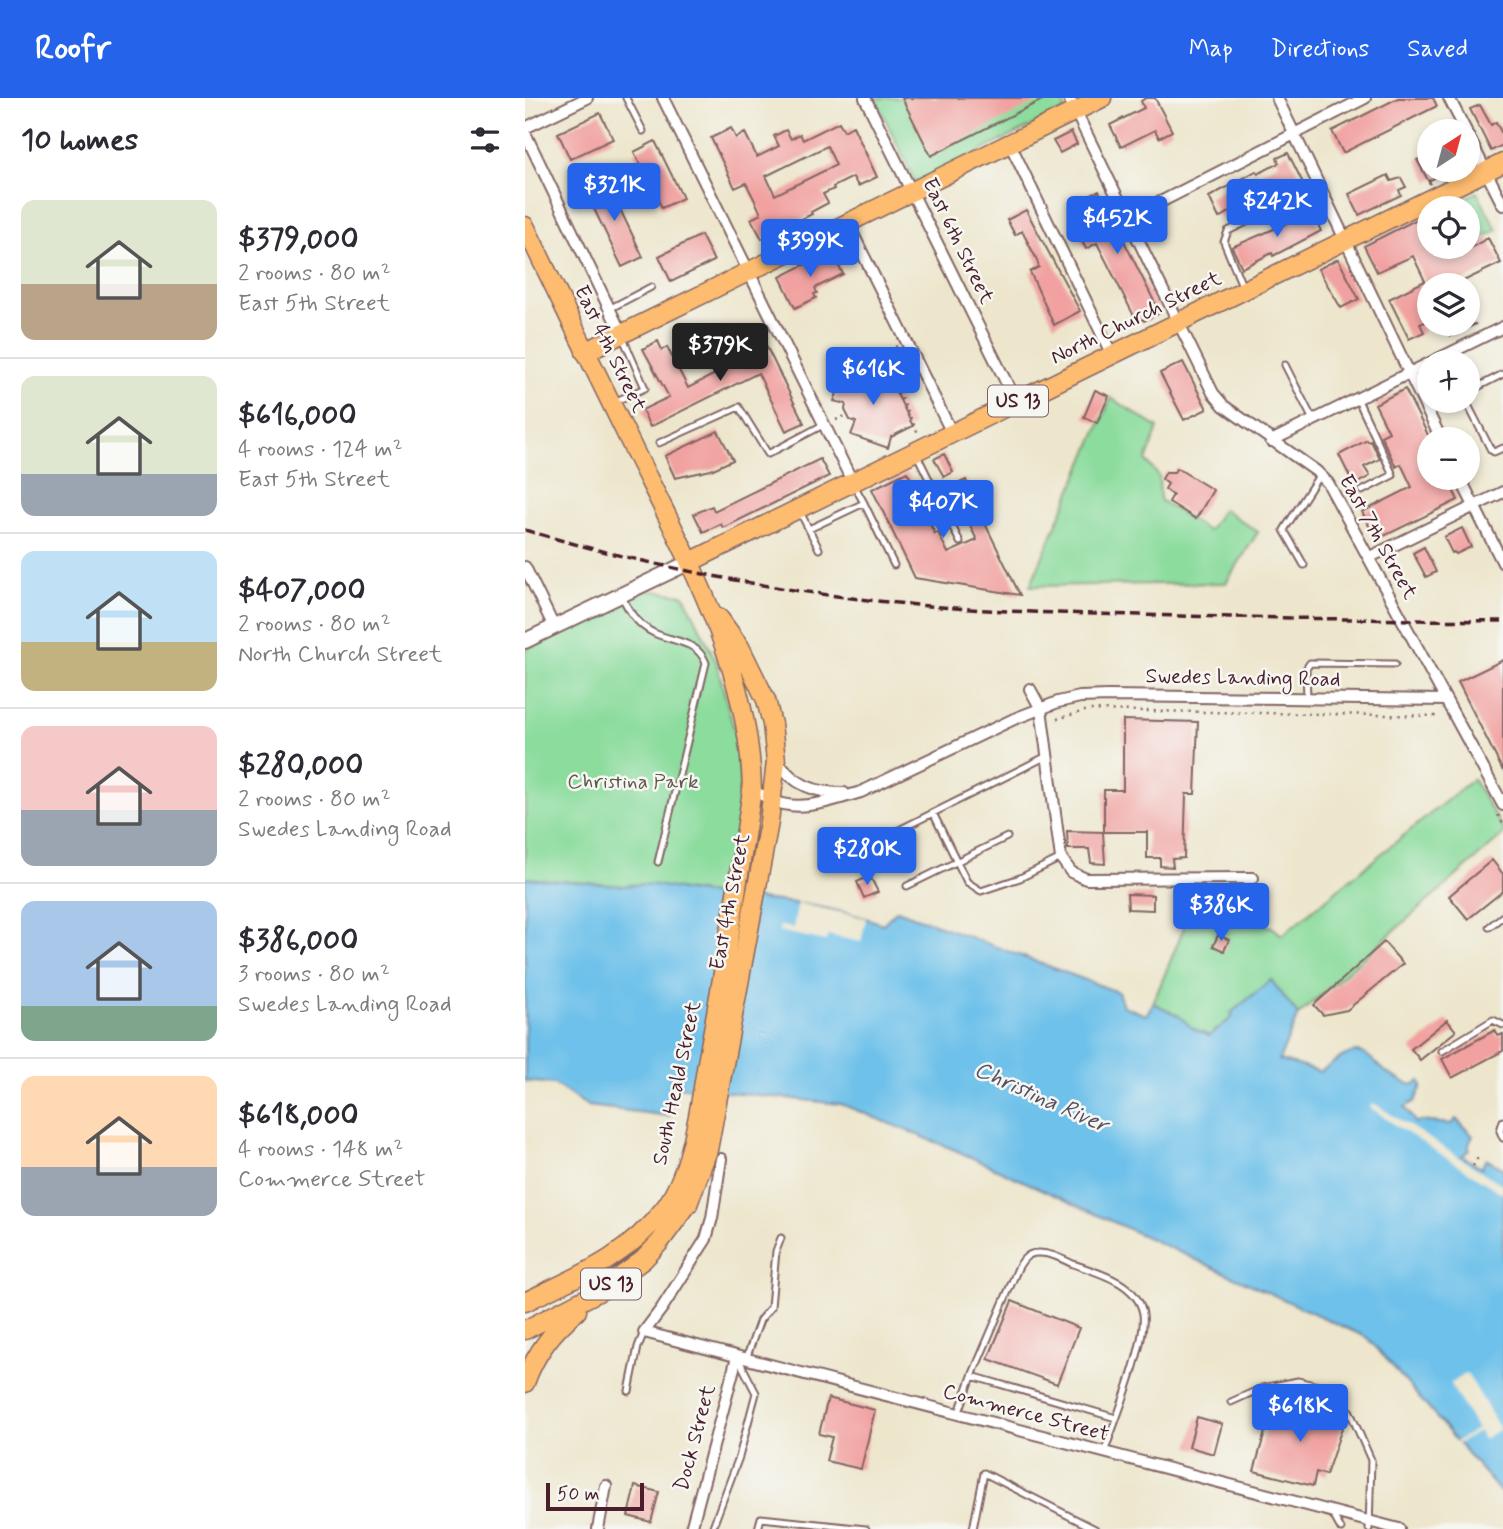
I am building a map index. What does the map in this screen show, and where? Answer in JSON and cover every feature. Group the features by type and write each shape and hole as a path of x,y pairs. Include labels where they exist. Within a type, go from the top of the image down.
{"main road":[{"path":"585,352 1010,144 1072,104 1102,98"},
{"name":"North Church Street","path":"690,562 853,483 917,443 952,433 1503,163"},
{"name":"East 4th Street","path":"525,226 710,606 746,732 751,765 752,790 739,879"},
{"name":"East 4th Street","path":"673,1212 701,1173 708,1150 773,801 776,761 766,699 740,647 710,606"},
{"name":"South Heald Street","path":"525,1330 602,1290 643,1260 673,1212 692,1139 739,879"},
{"name":"South Heald Street","path":"525,1302 613,1259 673,1212"},
{"path":"525,1384 545,1343 565,1321 602,1290"}],"street":[{"path":"587,98 525,130 622,335"},
{"path":"663,98 829,423 853,483"},
{"name":"East 6th Street","path":"865,98 1016,402"},
{"path":"1277,98 1435,427"},
{"path":"1129,218 1365,98"},
{"path":"1449,98 1460,119"},
{"name":"East 7th Street","path":"1072,104 1218,401 1320,474 1328,483 1447,701 1500,809"},
{"path":"1010,144 1112,355"},
{"path":"1481,161 1503,205"},
{"path":"848,224 952,433"},
{"path":"1271,441 1503,327"},
{"path":"1466,490 1503,563"},
{"path":"1370,557 1503,492"},
{"name":"North Church Street","path":"525,641 690,562"},
{"path":"525,567 554,626"},
{"path":"1030,689 1041,709 1061,858 1071,872 1086,879 1253,878"},
{"name":"Swedes Landing Road","path":"752,790 783,804 824,803 861,792 1014,719 1080,698 1108,696 1447,701"},
{"name":"Swedes Landing Road","path":"776,761 798,782 817,792 861,792"},
{"path":"644,1332 706,1239 721,1159"},
{"name":"Commerce Street","path":"644,1332 1369,1525 1399,1529"},
{"name":"Dock Street","path":"691,1529 741,1358"},
{"path":"598,1529 606,1486"}],"lane":[{"path":"626,98 643,131"},
{"path":"1244,290 1224,242 1228,232 1320,187"},
{"path":"609,309 651,287"},
{"path":"611,403 645,388 622,335"},
{"path":"1285,365 1313,420"},
{"path":"1480,386 1503,374"},
{"path":"1356,398 1393,475 1362,491"},
{"path":"659,443 739,407 768,454 829,423"},
{"path":"1472,413 1491,450 1494,452 1503,448"},
{"path":"917,443 960,542"},
{"path":"1304,565 1284,530 1320,474"},
{"path":"853,483 894,565"},
{"path":"809,529 864,503"},
{"path":"799,510 819,549"},
{"path":"621,595 633,617 652,632 692,645 706,663 658,862"},
{"path":"1307,699 1306,668 1310,663 1395,664"},
{"path":"834,865 1047,756"},
{"path":"933,813 967,883 981,891 1020,878 1061,858"},
{"path":"908,886 1007,837"},
{"path":"1489,927 1503,916"},
{"path":"1442,1051 1493,1020 1503,1025"},
{"path":"1503,1121 1500,1131 1503,1138"},
{"path":"712,1529 739,1457 756,1393 741,1358 760,1320 771,1307 776,1251 781,1238"},
{"path":"958,1415 1022,1260 1032,1254 1046,1253 1111,1278 1140,1301 1143,1318 1140,1339 1104,1453"},
{"path":"629,1391 638,1346 644,1332"},
{"path":"972,1376 1115,1418"},
{"path":"1231,1402 1262,1388 1299,1381 1334,1390 1350,1412 1371,1460 1369,1525"},
{"path":"973,1529 984,1473 1095,1529"},
{"path":"1332,1513 1341,1529"},
{"path":"758,1529 761,1518 866,1529"},
{"path":"1076,1529 1078,1520"}],"path":[{"path":"839,380 837,375 900,344"},
{"path":"880,354 917,443"},
{"path":"829,423 845,416"},
{"path":"1057,719 1088,710 1443,716"},
{"path":"1500,809 1503,824"},
{"path":"1473,1166 1480,1154"}],"green space":[{"path":"875,98 1060,98 1066,109 916,183"},
{"path":"1480,198 1497,230 1480,239"},
{"path":"1111,398 1158,428 1146,461 1159,476 1160,500 1208,531 1223,509 1258,532 1226,583 1030,586"},
{"name":"Christina Park","path":"645,590 684,595 716,661 737,741 742,811 727,896 669,888 525,885 525,650"},
{"path":"1473,779 1503,829 1503,835 1298,1015 1271,980 1231,1013 1233,1017 1209,1036 1153,1003 1195,901 1272,927 1282,935"}],"water":[{"name":"Christina River","path":"525,878 625,886 653,885 770,900 816,906 883,924 897,910 1118,992 1123,1006 1146,1015 1153,1003 1209,1036 1233,1017 1231,1013 1271,980 1298,1015 1279,1060 1320,1072 1356,1052 1370,1057 1385,1072 1400,1080 1412,1085 1420,1081 1422,1086 1415,1101 1405,1107 1416,1123 1451,1124 1456,1119 1473,1136 1469,1150 1462,1156 1481,1168 1486,1159 1503,1168 1503,1495 1368,1338 955,1150 841,1104 671,1086 669,1116 588,1106 554,1084 525,1081"}],"pier":[{"path":"798,903 866,918 861,942 828,935 826,941 779,931 780,926 793,928"},
{"path":"1373,1103 1503,1185 1503,1194 1395,1125 1370,1107"},
{"path":"1467,1373 1500,1429 1483,1439 1479,1431 1456,1445 1454,1443 1477,1429 1450,1384"}],"building":[{"path":"902,98 1046,98 931,156"},
{"path":"1155,98 1172,131 1159,138 1155,130 1121,147 1110,125 1144,108 1141,101"},
{"path":"1398,98 1433,98 1437,106 1343,153 1332,131"},
{"path":"1480,105 1491,125 1496,122 1503,136 1503,145 1491,151 1481,131 1481,119 1475,119 1470,109"},
{"path":"600,113 613,139 570,159 558,133"},
{"path":"839,122 844,131 853,126 877,177 858,186 853,177 833,187 834,189 823,194 828,203 762,239 751,219 761,214 746,183 735,188 711,138 731,128 736,138 745,133 757,157 779,146 774,136 786,130 791,139 800,134 803,140","holes":["827,146 836,165 775,195 766,176"]},
{"path":"1071,132 1077,144 1060,153 1053,141"},
{"path":"655,141 683,198 662,208 634,152"},
{"path":"1288,153 1305,187 1294,192 1289,182 1219,218 1209,197 1256,171 1258,174 1279,163 1277,158"},
{"path":"1388,175 1391,181 1401,178 1406,187 1399,190 1401,195 1359,215 1349,194"},
{"path":"606,180 643,257 622,267 585,190"},
{"path":"1099,191 1160,313 1144,321 1143,319 1137,322 1097,243 1086,249 1077,232 1090,226 1079,201"},
{"path":"1311,209 1321,231 1273,256 1272,253 1242,268 1232,247 1281,226"},
{"path":"1026,210 1080,311 1054,325 1030,272 1039,267 1036,258 1022,231 1015,235 1007,220"},
{"path":"1417,219 1417,259 1480,259 1480,242 1488,238 1501,263 1480,273 1421,273 1413,256 1377,272 1364,246"},
{"path":"701,235 714,261 671,282 659,256"},
{"path":"831,251 843,274 815,288 816,298 795,308 780,277"},
{"path":"1338,259 1359,299 1341,308 1318,269"},
{"path":"1417,285 1417,335 1409,339 1389,299"},
{"path":"758,329 804,423 786,431 758,373 650,427 642,410 669,397 643,349 658,341 662,350 667,347 688,388 750,356 740,338"},
{"path":"1183,362 1207,409 1184,420 1160,373"},
{"path":"878,364 888,385 894,388 913,426 891,437 888,448 851,435 856,422 850,420 845,410 846,404 834,401 841,383"},
{"path":"1405,389 1424,427 1417,427 1417,490 1453,490 1458,500 1376,540 1362,512 1412,487 1401,464 1396,467 1381,436 1389,432 1375,404"},
{"path":"1095,390 1109,396 1097,423 1084,417"},
{"path":"718,431 733,460 711,470 675,478 665,456"},
{"path":"1367,440 1371,441 1380,459 1364,467 1370,476 1354,485 1339,455"},
{"path":"944,454 953,472 944,477 934,459"},
{"path":"820,459 829,476 723,528 721,524 703,532 694,514 712,506 714,511"},
{"path":"1177,468 1213,490 1196,519 1169,502 1173,495 1165,489 1168,484 1162,479 1166,472 1174,472"},
{"path":"907,472 913,483 916,481 922,493 916,495 935,534 938,532 948,553 977,540 959,503 962,502 955,485 966,480 1020,595 915,578 872,489"},
{"path":"1462,528 1471,547 1456,554 1452,553 1444,537"},
{"path":"1424,547 1436,572 1426,577 1413,553"},
{"path":"1503,660 1503,771 1458,682"},
{"path":"1123,720 1198,722 1195,794 1186,794 1184,858 1172,859 1173,867 1160,866 1160,858 1147,858 1147,832 1104,832 1104,790 1123,790"},
{"path":"1067,831 1103,832 1105,864 1091,863 1089,849 1068,849"},
{"path":"1492,860 1503,874 1503,891 1468,919 1449,896"},
{"path":"870,876 878,892 864,898 857,882"},
{"path":"1127,894 1153,895 1153,910 1128,909"},
{"path":"1218,935 1229,940 1224,951 1213,946"},
{"path":"1384,942 1403,964 1347,1010 1323,1015 1314,1005"},
{"path":"1447,1020 1456,1031 1420,1060 1411,1049"},
{"path":"1495,1030 1498,1036 1503,1034 1503,1051 1452,1078 1442,1059"},
{"path":"1012,1301 1079,1328 1057,1384 988,1359"},
{"path":"828,1398 875,1410 861,1469 826,1461 832,1437 819,1434"},
{"path":"1315,1405 1344,1412 1346,1416 1326,1475 1316,1472 1313,1486 1254,1471 1272,1407 1311,1419"},
{"path":"1197,1417 1222,1424 1214,1454 1189,1447"},
{"path":"635,1486 659,1492 651,1522 628,1516"}],"railway":[{"path":"525,530 679,569 783,588 888,602 1061,613 1503,621"}]}
